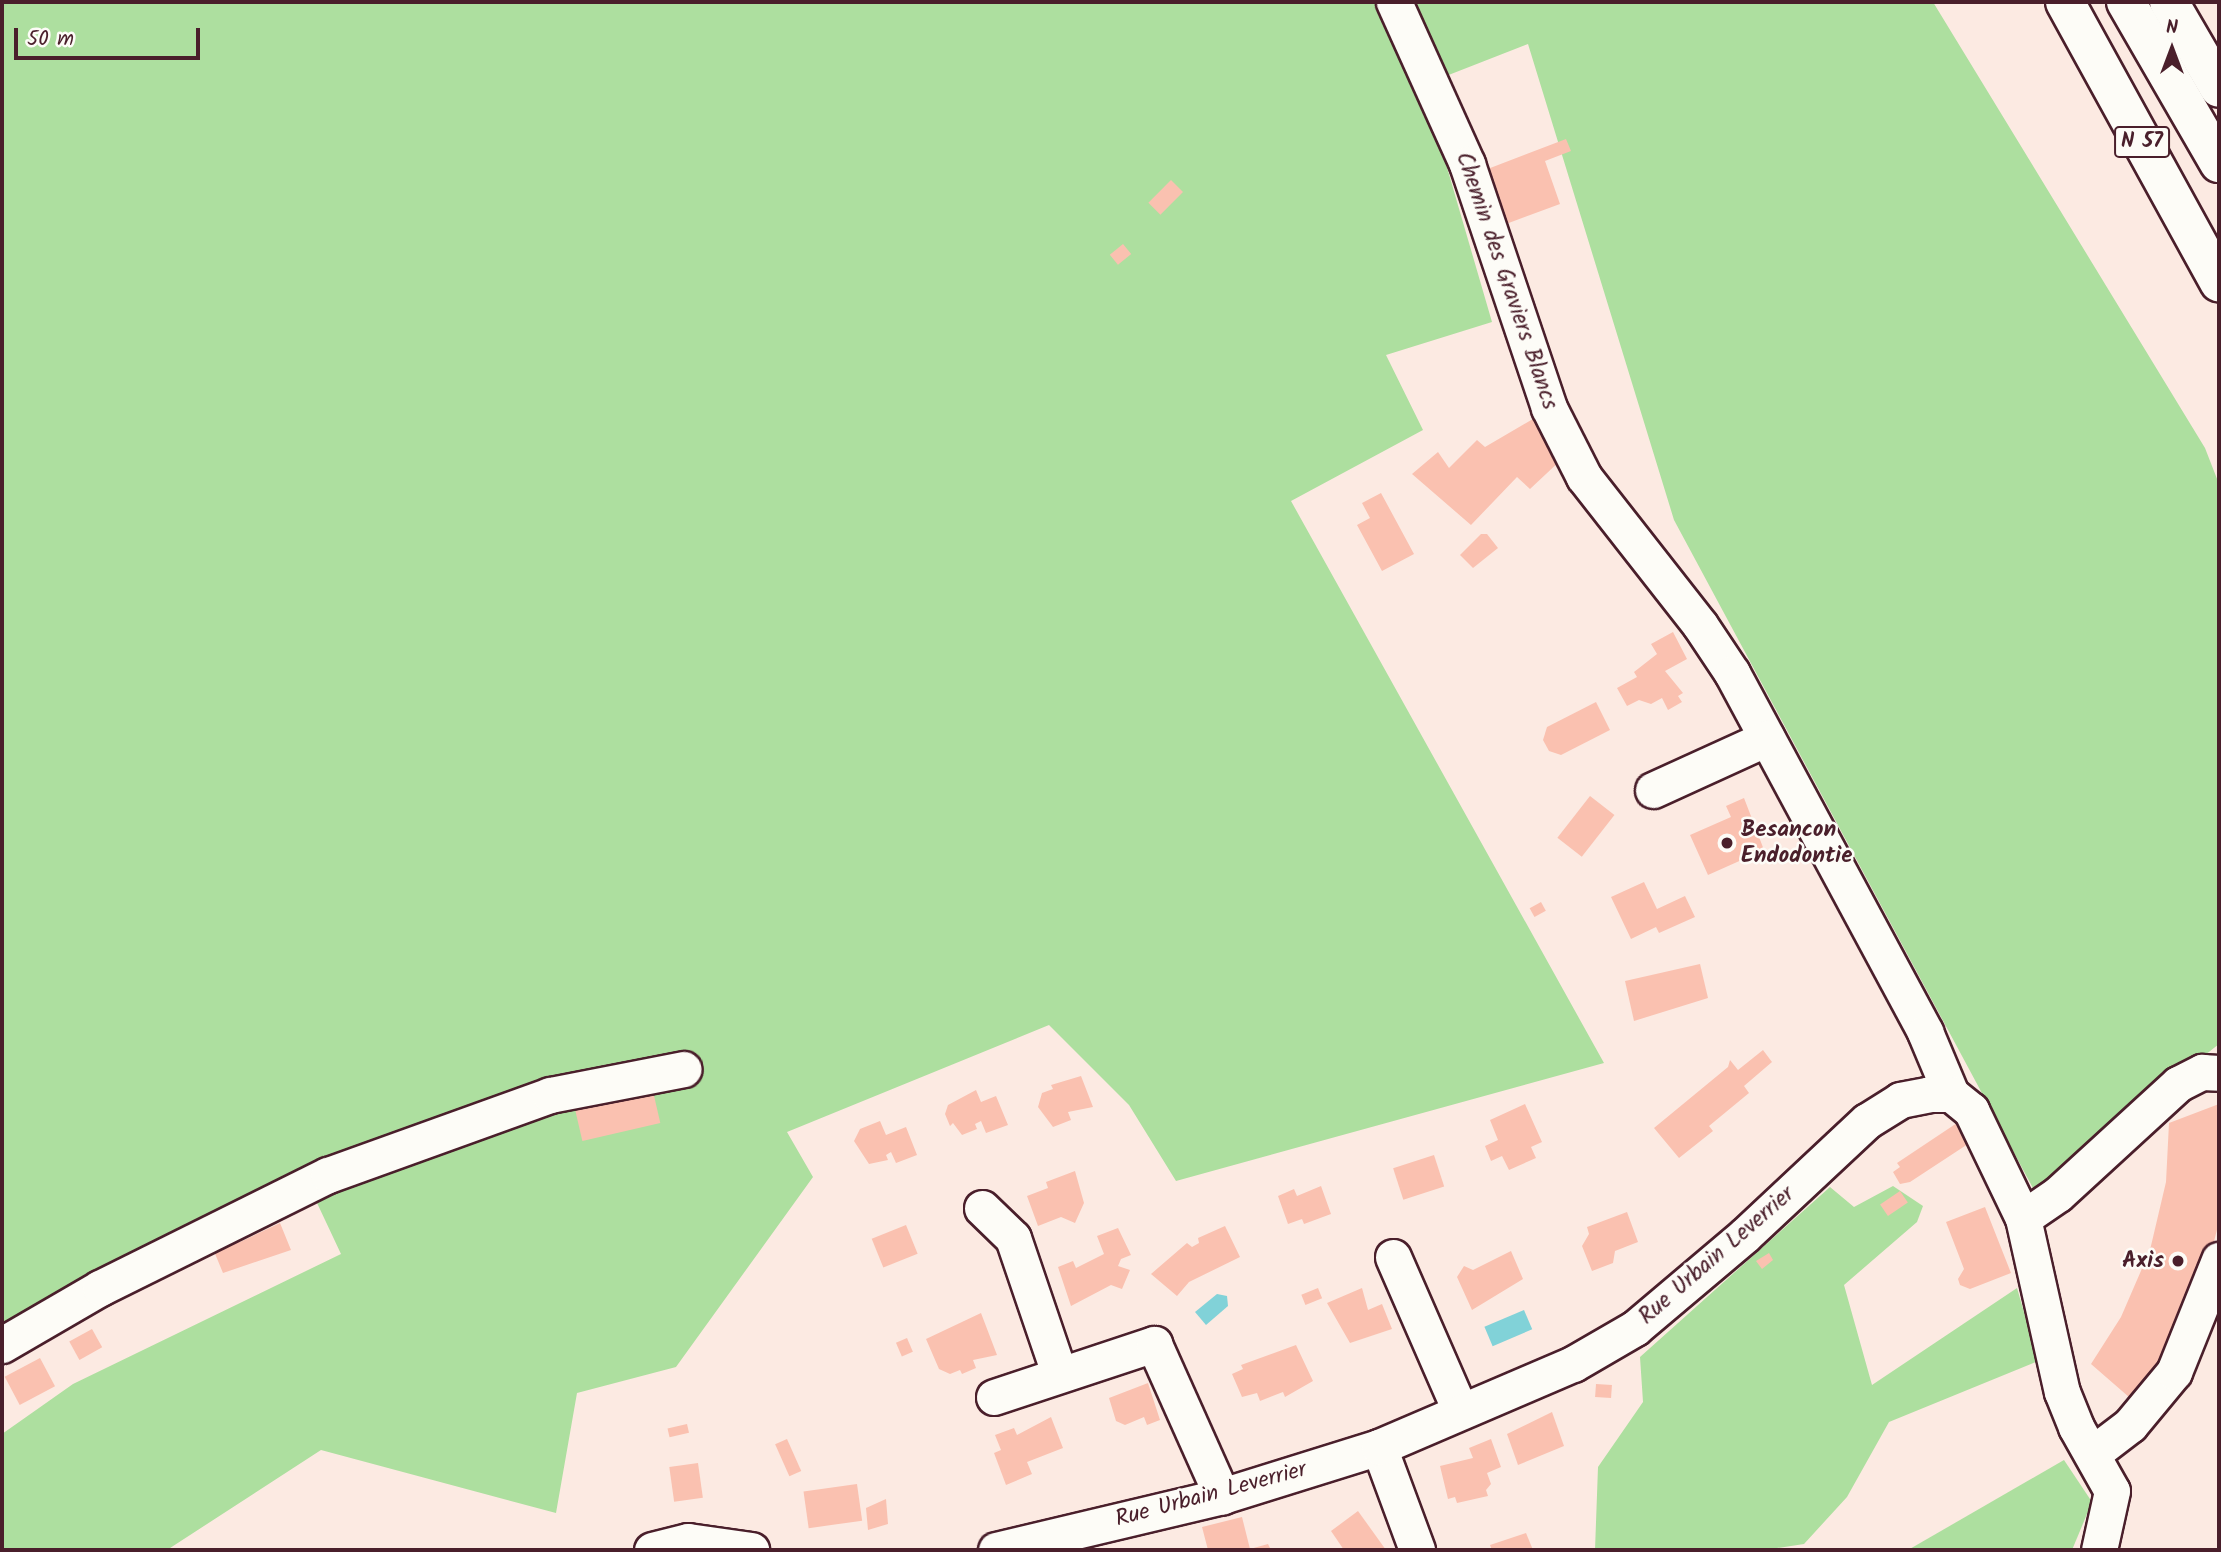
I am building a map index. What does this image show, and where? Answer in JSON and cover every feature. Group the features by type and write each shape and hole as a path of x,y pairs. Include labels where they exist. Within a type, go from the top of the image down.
{"highway":[{"name":"N 57","path":"2065,2 2219,282"},
{"name":"N 57","path":"2126,2 2219,163"},
{"path":"2169,2 2219,88"}],"street":[{"name":"Chemin des Graviers Blancs","path":"1394,2 1467,164 1549,408 1578,466 1700,625 1767,738 1925,1032 1951,1094"},
{"path":"1653,790 1767,738"},
{"path":"2,1345 100,1288 328,1175 550,1095 684,1069"},
{"path":"2023,1218 2058,1194 2178,1084 2202,1072 2219,1073"},
{"path":"1951,1094 1971,1110 2023,1218 2063,1392 2112,1491 2099,1550"},
{"name":"Rue Urbain Leverrier","path":"996,1550 1222,1496 1379,1447 1460,1410 1573,1364 1635,1328 1745,1235 1867,1121 1900,1100 1951,1094"},
{"path":"982,1208 1013,1238 1059,1373"},
{"path":"1392,1257 1460,1410"},
{"path":"2092,1454 2130,1425 2174,1372 2219,1260"},
{"path":"994,1396 1154,1344 1222,1496"},
{"path":"1379,1447 1417,1550"},
{"path":"652,1550 688,1541 751,1550"}],"green space":[{"path":"2,2 1933,2 2205,448 2219,484 2219,1044 2034,1190 1674,520 1528,44 1423,85 1492,322 1386,355 1423,430 1291,501 1604,1063 1176,1181 1129,1105 1049,1025 787,1132 813,1177 676,1367 577,1393 556,1513 321,1450 167,1550 2,1550 2,1434 73,1384 341,1254 302,1171 2,1330"},
{"path":"1893,1186 1923,1206 1917,1222 1844,1285 1872,1385 2017,1288 2038,1361 1889,1422 1847,1497 1804,1544 1764,1550 1595,1550 1598,1467 1643,1402 1640,1357 1830,1187 1854,1207"},
{"path":"2064,1460 2092,1502 2072,1550 1908,1550"}],"water":[{"path":"1217,1294 1227,1296 1228,1306 1206,1325 1195,1312"},
{"path":"1524,1310 1532,1329 1493,1346 1484,1327"}],"building":[{"path":"1566,139 1571,151 1545,161 1560,204 1506,224 1485,170"},
{"path":"1171,180 1183,192 1160,215 1148,203"},
{"path":"1123,244 1131,254 1118,265 1110,255"},
{"path":"1538,416 1562,459 1530,489 1517,477 1471,525 1412,474 1438,452 1449,468 1477,440 1485,447"},
{"path":"1381,493 1414,554 1382,571 1357,525 1370,518 1362,503"},
{"path":"1481,534 1487,534 1498,548 1473,568 1460,555"},
{"path":"1673,632 1687,659 1665,671 1683,693 1678,696 1682,702 1668,710 1662,698 1651,704 1639,700 1627,706 1617,688 1637,677 1634,672 1657,654 1651,644"},
{"path":"1596,702 1610,730 1561,755 1549,751 1543,740 1547,727"},
{"path":"1590,796 1614,815 1582,857 1557,838"},
{"name":"Besancon Endodontie","path":"1744,798 1764,850 1708,875 1690,835 1731,817 1726,806"},
{"path":"1644,882 1657,909 1685,896 1695,917 1659,933 1656,927 1631,939 1611,897"},
{"path":"1541,902 1546,911 1534,917 1530,908"},
{"path":"1700,964 1708,998 1634,1021 1625,981"},
{"path":"1763,1050 1772,1062 1744,1086 1749,1093 1709,1126 1713,1131 1679,1158 1654,1128 1728,1067 1730,1060 1738,1070"},
{"path":"1081,1076 1093,1107 1068,1112 1071,1120 1053,1127 1038,1107 1042,1093 1053,1089 1051,1085"},
{"path":"652,1087 660,1123 582,1141 574,1105"},
{"path":"976,1090 981,1102 996,1096 1008,1125 986,1133 981,1121 975,1124 977,1129 962,1135 953,1123 950,1126 945,1114 948,1105"},
{"path":"1525,1104 1542,1142 1531,1147 1536,1158 1509,1170 1502,1156 1491,1161 1485,1146 1498,1140 1490,1120"},
{"name":"Axis","path":"2219,1104 2219,1222 2206,1272 2195,1305 2137,1404 2091,1364 2121,1317 2150,1250 2166,1182 2169,1123"},
{"path":"880,1121 886,1135 906,1127 917,1155 896,1163 891,1152 886,1155 888,1160 869,1164 854,1141 860,1129"},
{"path":"1960,1121 1971,1142 1910,1182 1900,1184 1893,1172 1900,1167 1897,1163"},
{"path":"1434,1155 1444,1186 1403,1200 1393,1168"},
{"path":"1075,1171 1084,1203 1075,1223 1061,1217 1038,1226 1027,1196 1048,1188 1046,1182"},
{"path":"1321,1186 1331,1214 1304,1224 1302,1219 1288,1224 1278,1196 1294,1189 1297,1196"},
{"path":"1900,1191 1908,1203 1888,1216 1880,1204"},
{"path":"1985,1207 2011,1273 1970,1289 1960,1285 1958,1279 1964,1269 1946,1222"},
{"path":"1627,1212 1638,1242 1615,1251 1613,1263 1592,1271 1582,1246 1589,1234 1587,1227"},
{"path":"280,1223 291,1250 223,1273 211,1244 236,1232 240,1242"},
{"path":"906,1225 918,1254 883,1268 872,1239"},
{"path":"1225,1226 1240,1257 1189,1282 1177,1296 1151,1274 1187,1243 1192,1247 1199,1243 1198,1238"},
{"path":"1118,1228 1131,1255 1121,1259 1118,1266 1130,1270 1122,1289 1111,1285 1071,1306 1058,1267 1073,1261 1076,1268 1104,1254 1097,1236"},
{"path":"1511,1251 1523,1279 1472,1310 1457,1277 1464,1266 1473,1270"},
{"path":"1769,1253 1773,1260 1762,1269 1756,1261"},
{"path":"1318,1288 1322,1298 1305,1305 1301,1295"},
{"path":"1362,1288 1368,1310 1382,1304 1392,1329 1350,1343 1327,1303"},
{"path":"981,1313 997,1355 973,1360 976,1368 962,1374 960,1370 950,1374 939,1369 926,1339"},
{"path":"92,1329 102,1347 79,1360 69,1342"},
{"path":"907,1338 913,1352 902,1356 896,1343"},
{"path":"1296,1345 1313,1381 1285,1397 1283,1392 1260,1401 1257,1393 1242,1397 1232,1374 1243,1369 1241,1365"},
{"path":"40,1358 55,1386 20,1405 5,1377"},
{"path":"1148,1383 1160,1420 1147,1425 1144,1417 1125,1425 1116,1421 1109,1398"},
{"path":"1596,1384 1612,1385 1611,1398 1595,1397"},
{"path":"1552,1412 1564,1446 1518,1465 1507,1434"},
{"path":"1051,1417 1063,1448 1027,1462 1032,1474 1006,1485 994,1453 1001,1450 995,1435 1014,1428 1017,1435"},
{"path":"687,1424 689,1433 670,1437 668,1428"},
{"path":"787,1439 801,1471 789,1476 775,1444"},
{"path":"1491,1439 1501,1467 1487,1473 1491,1484 1486,1490 1488,1496 1457,1503 1455,1497 1448,1499 1440,1466 1473,1458 1469,1448"},
{"path":"698,1463 703,1498 674,1502 669,1467"},
{"path":"857,1484 862,1521 809,1528 804,1492"},
{"path":"886,1499 888,1524 868,1530 866,1508"},
{"path":"1358,1511 1386,1550 1344,1550 1331,1531"},
{"path":"1242,1517 1250,1549 1268,1544 1271,1550 1208,1550 1202,1527"},
{"path":"1526,1533 1533,1550 1492,1550 1490,1545"}],"place":[{"name":"Besancon Endodontie","path":"1727,843"},
{"name":"Axis","path":"2178,1261"}]}
